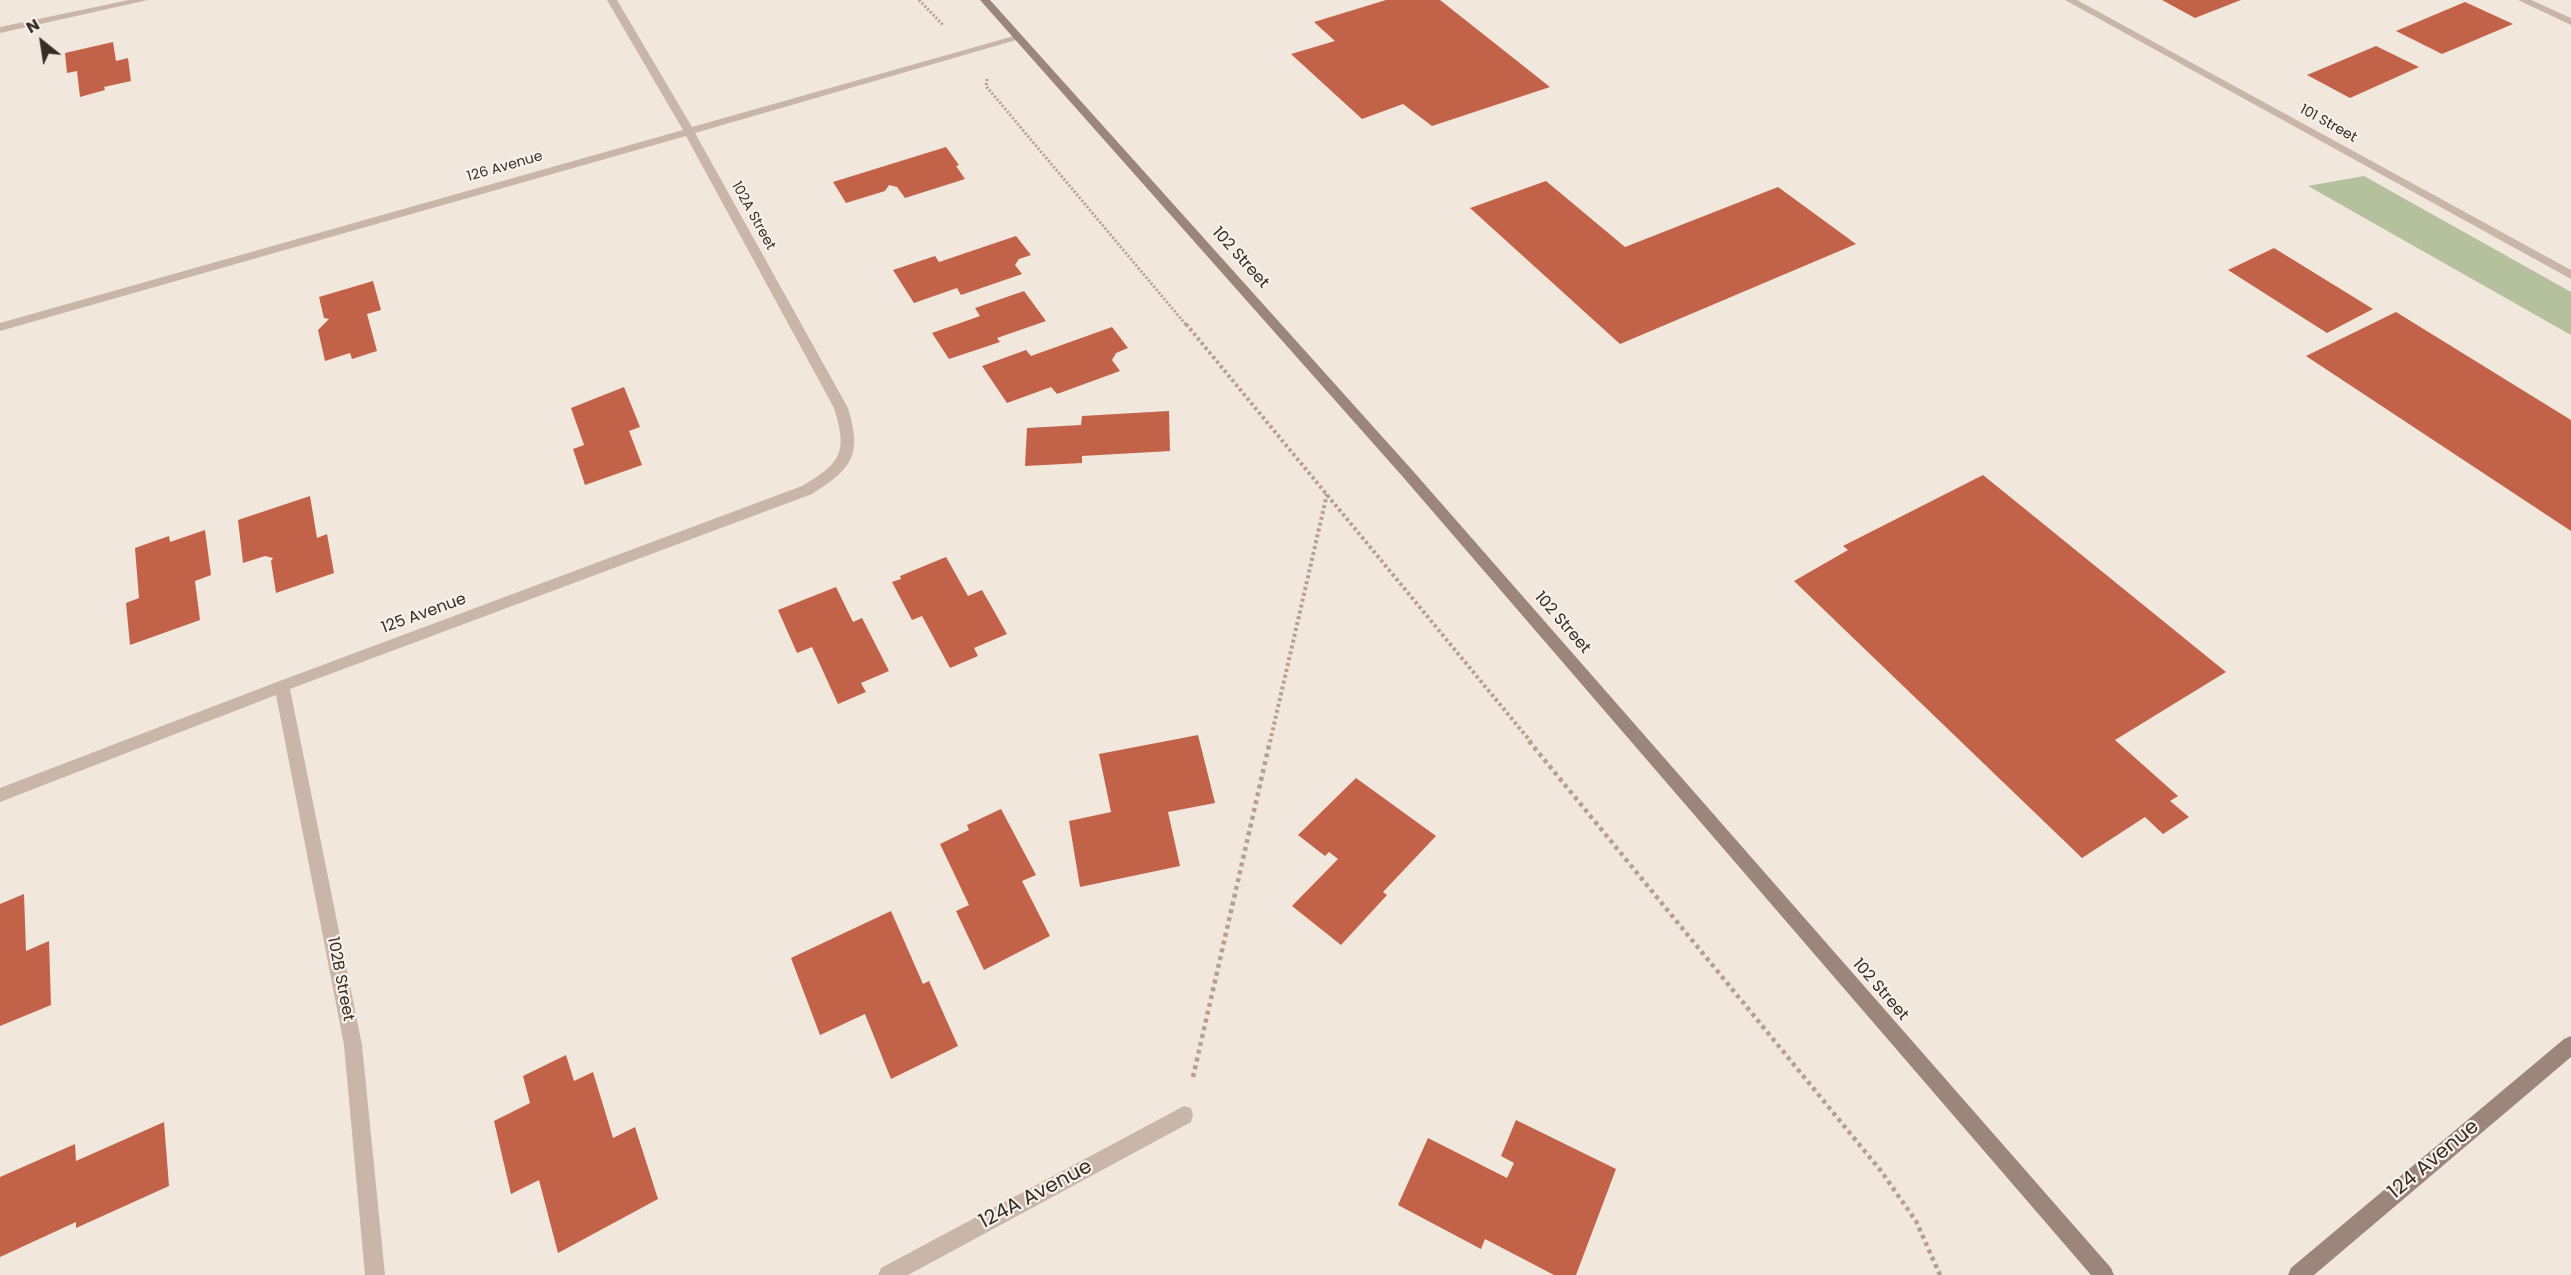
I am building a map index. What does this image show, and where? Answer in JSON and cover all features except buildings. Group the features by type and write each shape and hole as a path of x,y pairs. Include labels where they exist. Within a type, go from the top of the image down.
{"street":[{"path":"0,30 143,0"},
{"name":"102A Street","path":"612,0 689,131 841,408 849,432 849,453"},
{"name":"102 Street","path":"985,0 1408,474 2104,1275"},
{"name":"101 Street","path":"2070,0 2571,275"},
{"path":"2523,0 2571,22"},
{"name":"126 Avenue","path":"0,327 1018,38"},
{"name":"125 Avenue","path":"0,795 807,490 837,472 849,453"},
{"name":"102B Street","path":"282,687 353,1045 375,1275"},
{"name":"124 Avenue","path":"2298,1275 2571,1045"},
{"name":"124A Avenue","path":"888,1275 1184,1115"}],"path":[{"path":"919,0 968,52 988,77 986,86 1328,494 1881,1171 1916,1221 1940,1275"},
{"path":"1184,1115 1328,494"}],"green space":[{"path":"2364,176 2571,292 2571,335 2308,186"}]}
